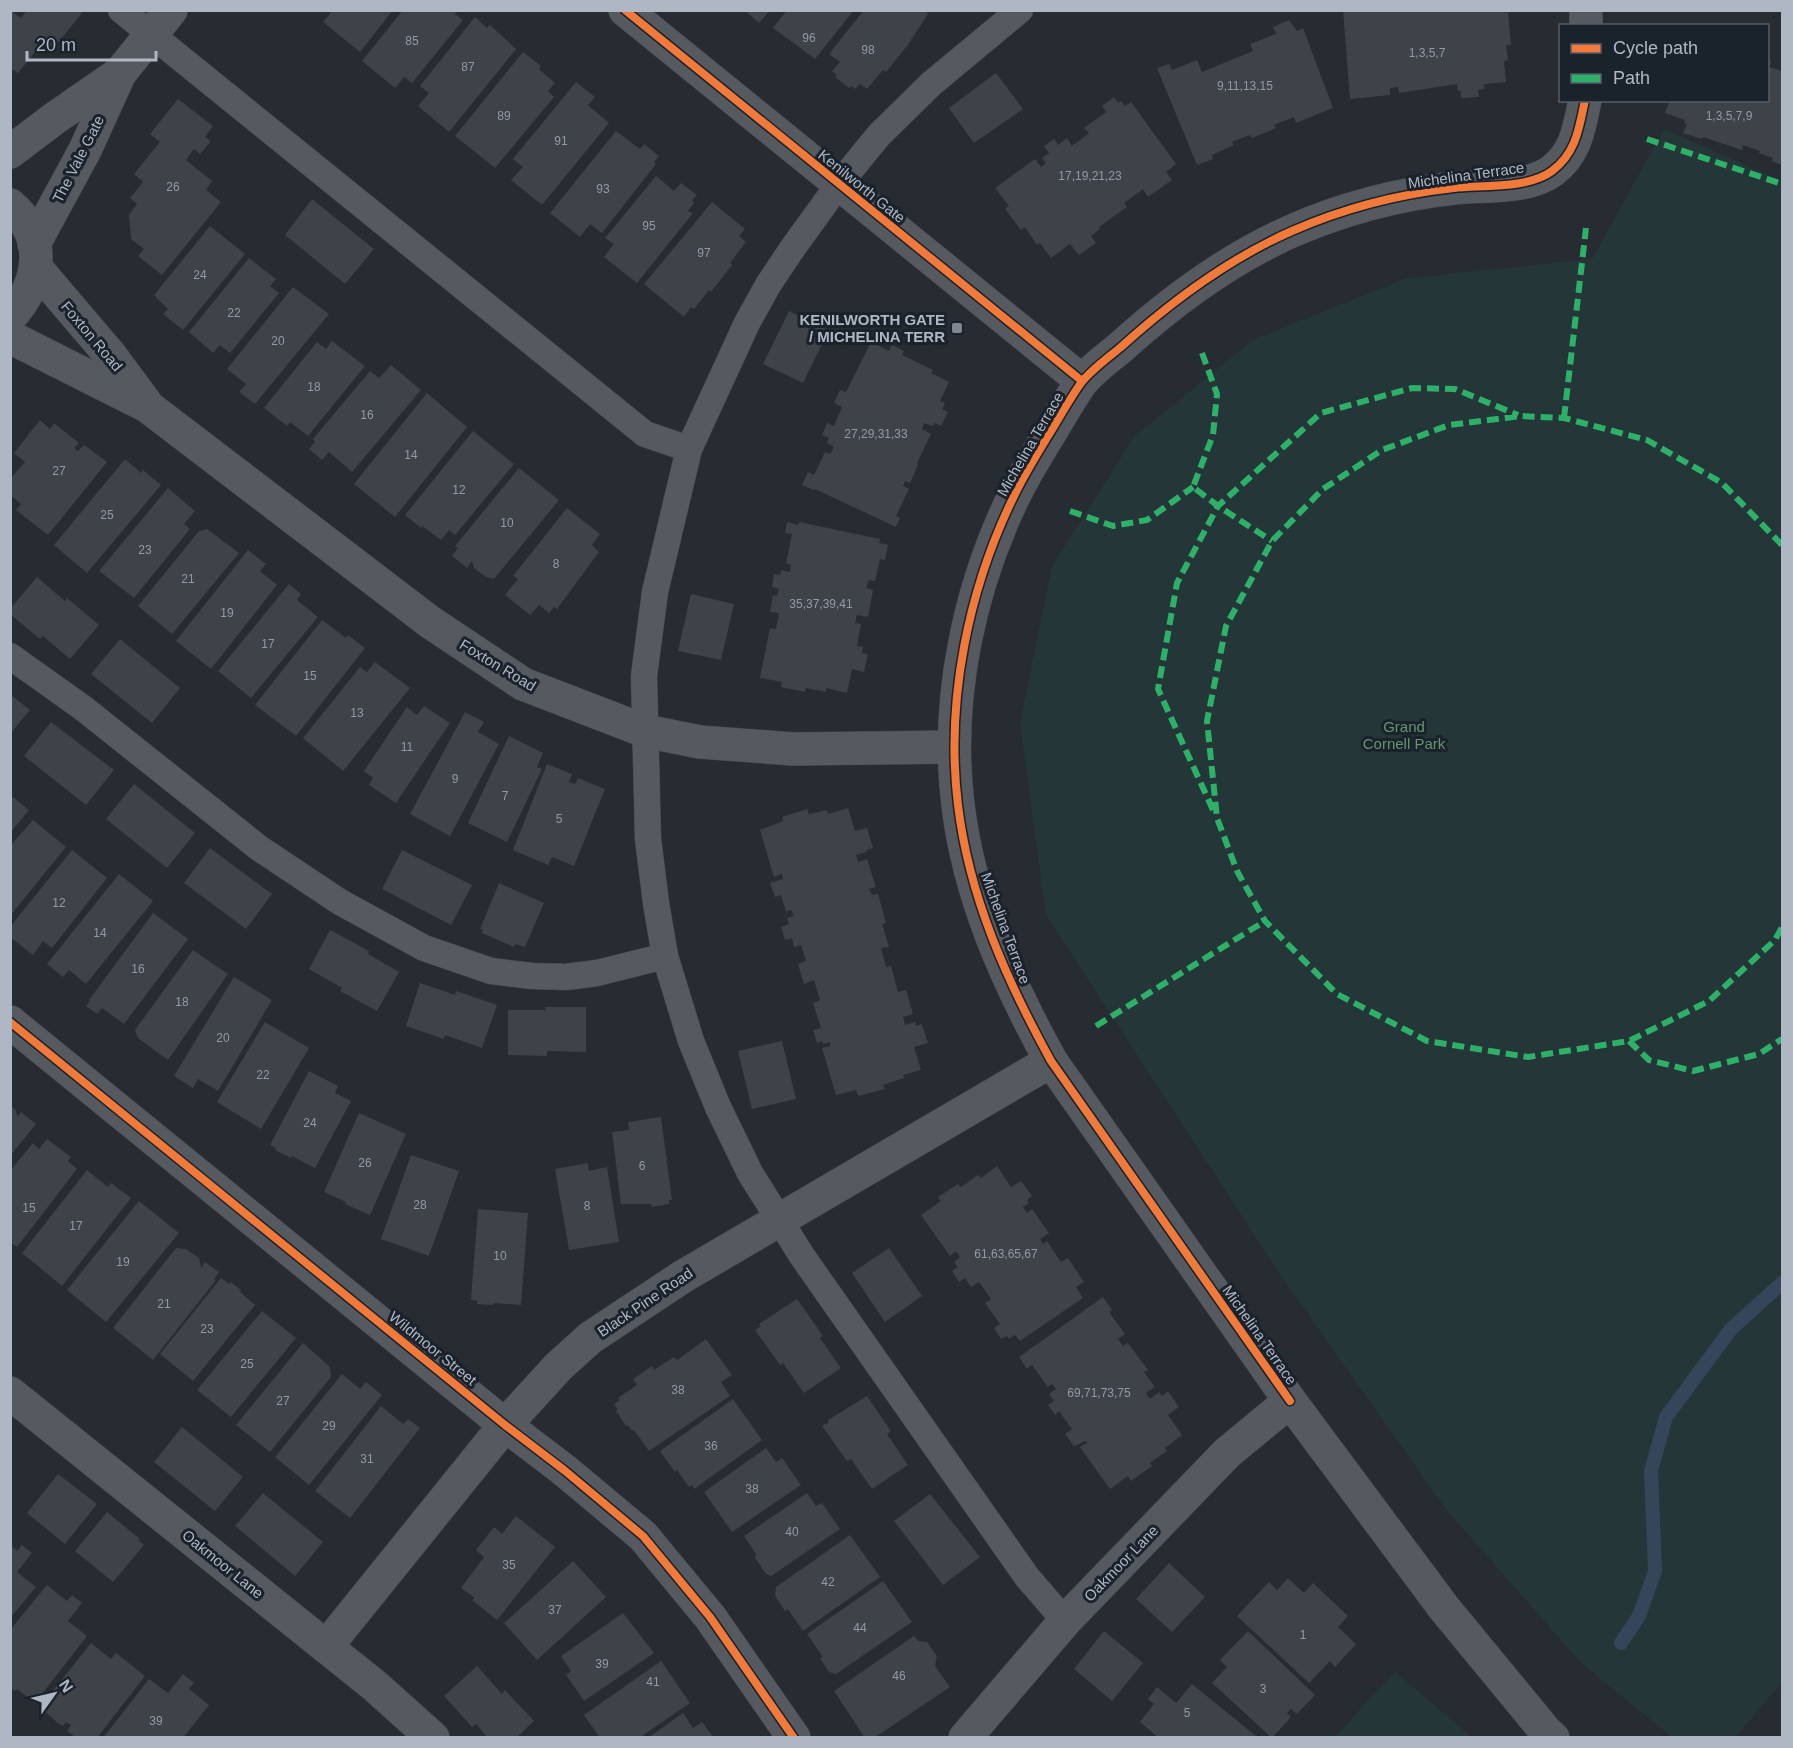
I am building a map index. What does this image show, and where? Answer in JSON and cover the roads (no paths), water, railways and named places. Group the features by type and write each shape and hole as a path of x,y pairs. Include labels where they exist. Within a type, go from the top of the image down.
{"street":[{"name":"Kenilworth Gate","path":"625,10 1083,381"},
{"name":"The Vale Gate","path":"10,317 32,286 35,256 120,73 161,23"},
{"name":"The Vale Gate","path":"10,152 120,73"},
{"name":"Michelina Terrace","path":"1553,1737 1444,1608 1290,1401 1051,1061 1018,1002 978,899 958,806 954,747 959,683 970,618 983,575 1015,493 1083,381 1180,296 1245,254 1293,230 1343,212 1397,198 1452,188 1510,184 1531,180 1551,172 1578,139 1585,102"},
{"name":"Foxton Road","path":"10,205 28,226 35,256 147,406"},
{"name":"Foxton Road","path":"10,337 147,406 430,622 523,684 645,731 700,742 793,749 954,747"},
{"name":"Wildmoor Street","path":"10,1022 505,1425 564,1470 642,1536 710,1617 794,1737"},
{"name":"Black Pine Road","path":"326,1647 505,1425 558,1367 590,1338 682,1277 778,1219 1051,1061"},
{"name":"Oakmoor Lane","path":"10,1393 375,1686 433,1737"},
{"name":"Oakmoor Lane","path":"965,1737 1065,1621 1227,1453 1290,1401"}],"lane":[{"path":"121,10 161,23 645,434 689,449"},
{"path":"1020,10 931,84 879,135 839,184 768,285 747,323 689,449 655,592 644,676 648,839 665,956 691,1041 718,1107 750,1173 778,1219 1027,1577 1065,1621"},
{"path":"10,656 83,708 259,848 340,902 424,948 491,971 532,976 566,977 597,974 665,956"}],"waterway":[{"path":"1621,1643 1639,1616 1655,1571 1651,1471 1666,1417 1731,1329 1782,1283"}],"place":[{"name":"KENILWORTH GATE / MICHELINA TERR","path":"957,328"}],"park label":[{"name":"Grand Cornell Park","path":"1404,734"}]}
